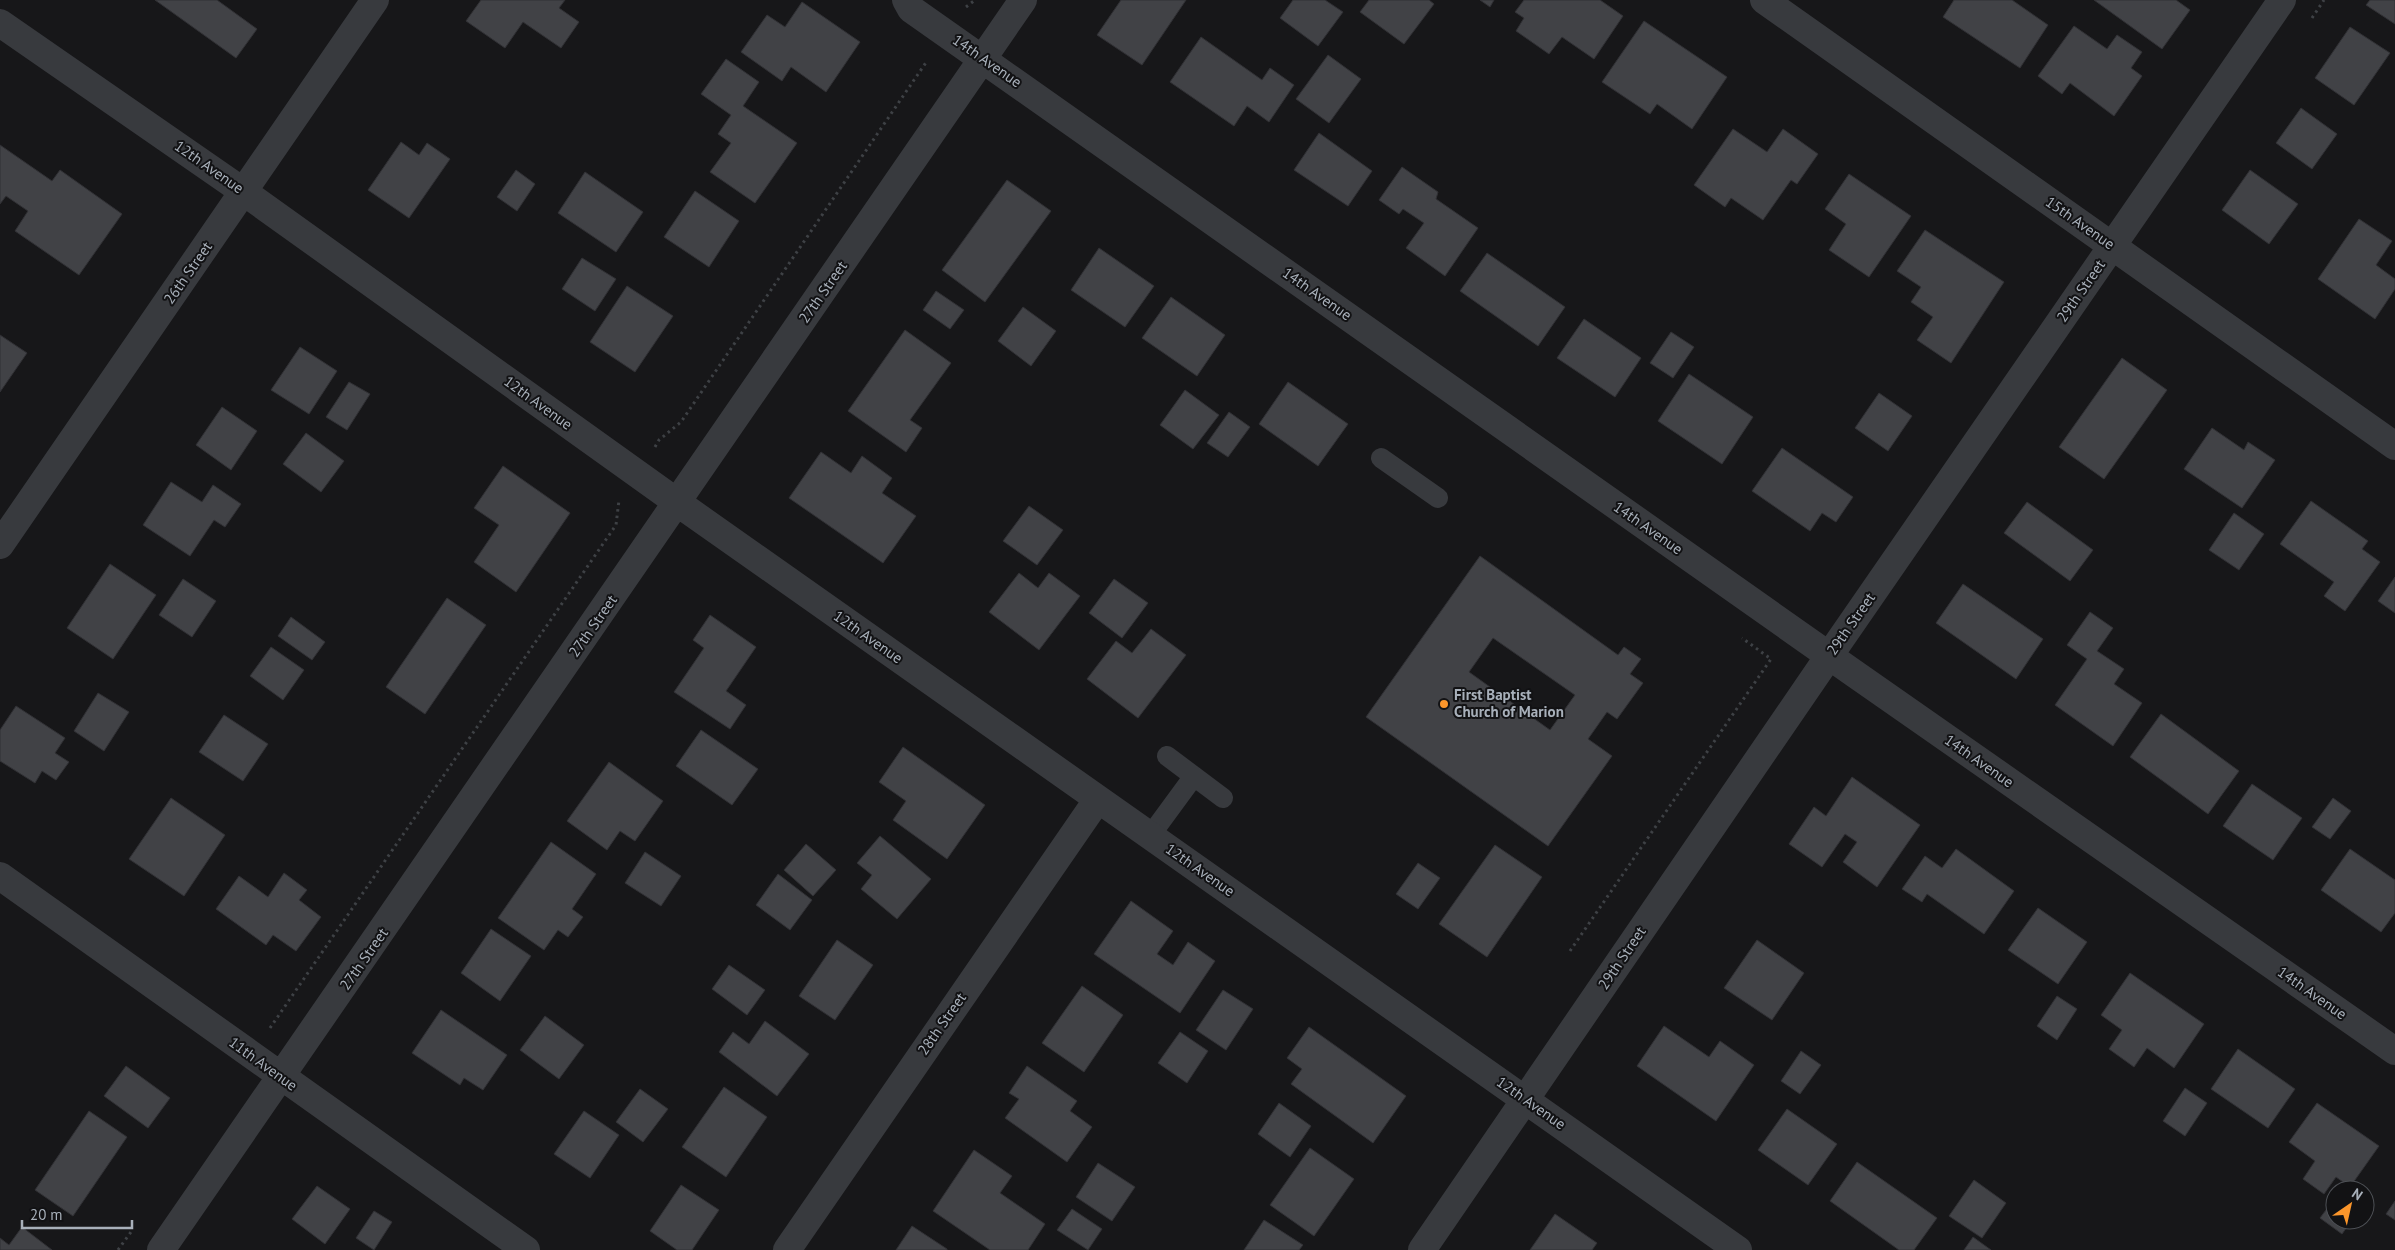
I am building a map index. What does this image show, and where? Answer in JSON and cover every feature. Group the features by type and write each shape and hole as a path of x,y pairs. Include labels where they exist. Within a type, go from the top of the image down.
{"street":[{"name":"26th Street","path":"0,545 376,0"},
{"name":"14th Avenue","path":"906,0 912,9 1829,656 2395,1051"},
{"name":"27th Street","path":"161,1250 282,1078 1024,0"},
{"name":"15th Avenue","path":"1764,0 2395,446"},
{"name":"29th Street","path":"1422,1250 2282,0"},
{"name":"12th Avenue","path":"0,23 244,192 637,474 1738,1250"},
{"name":"28th Street","path":"787,1250 1098,798"},
{"name":"11th Avenue","path":"0,876 526,1250"}],"lane":[{"path":"1381,458 1438,498"},
{"path":"1167,756 1223,798"},
{"path":"1150,836 1194,776"}],"path":[{"path":"251,1056 616,525 618,502 659,440 681,422 963,10 975,0"},
{"path":"1570,951 1771,659 1739,636"},
{"path":"118,1250 135,1226"}],"building":[{"path":"155,0 217,0 257,29 236,58"},
{"path":"481,0 565,0 559,8 579,22 561,48 523,22 505,48 466,21"},
{"path":"1121,0 1186,0 1142,65 1097,35"},
{"path":"1293,0 1325,0 1343,12 1318,46 1280,18"},
{"path":"1369,0 1429,0 1434,4 1404,44 1360,12"},
{"path":"1480,0 1494,0 1490,7"},
{"path":"1524,0 1600,0 1623,16 1594,59 1562,37 1549,54 1516,31 1524,18 1515,12"},
{"path":"1954,0 2012,0 2048,25 2020,68 1943,17"},
{"path":"2094,0 2176,0 2190,10 2162,49"},
{"path":"2370,0 2395,0 2395,24 2366,5"},
{"path":"802,2 860,42 826,92 791,67 782,81 741,52 767,15 785,27"},
{"path":"1644,21 1727,77 1692,129 1657,104 1650,114 1602,82"},
{"path":"2074,26 2107,49 2117,35 2142,52 2131,68 2142,76 2114,116 2070,83 2062,94 2038,76"},
{"path":"2350,27 2390,53 2354,105 2315,78"},
{"path":"1201,37 1262,80 1270,68 1294,85 1269,122 1247,106 1234,126 1170,82"},
{"path":"1328,55 1361,79 1329,123 1296,99"},
{"path":"726,59 759,82 743,106 797,143 755,203 710,172 731,143 718,134 731,115 701,94"},
{"path":"2301,108 2337,134 2312,169 2276,143"},
{"path":"1733,129 1767,152 1783,129 1818,154 1797,184 1791,180 1763,220 1731,198 1725,207 1694,185"},
{"path":"1319,133 1372,171 1348,206 1294,170"},
{"path":"401,142 419,155 427,143 450,159 409,218 368,190"},
{"path":"0,145 52,181 60,170 122,214 79,275 15,231 28,211 6,196 0,204"},
{"path":"1402,167 1438,192 1436,199 1478,228 1445,276 1406,248 1424,223 1403,209 1399,214 1379,200"},
{"path":"516,170 535,184 517,211 497,197"},
{"path":"2250,170 2298,204 2269,244 2222,210"},
{"path":"585,172 643,212 616,252 558,213"},
{"path":"1849,174 1911,216 1869,277 1829,250 1846,224 1825,209"},
{"path":"1007,180 1051,211 985,302 942,270"},
{"path":"695,191 739,221 709,267 664,237"},
{"path":"2359,219 2392,241 2376,265 2395,279 2395,289 2375,319 2318,279"},
{"path":"1925,230 2004,282 1951,363 1917,340 1933,317 1911,302 1921,287 1897,271"},
{"path":"1099,248 1154,286 1125,327 1071,290"},
{"path":"1487,253 1565,307 1538,346 1460,291"},
{"path":"582,258 616,279 595,311 562,289"},
{"path":"627,286 673,316 635,372 590,342"},
{"path":"936,291 964,310 950,329 923,310"},
{"path":"1171,297 1225,335 1197,376 1142,338"},
{"path":"1023,307 1056,331 1031,366 998,341"},
{"path":"1584,319 1641,358 1615,397 1557,358"},
{"path":"905,330 951,363 910,420 922,428 906,452 848,411"},
{"path":"1671,332 1694,347 1673,378 1650,363"},
{"path":"0,335 27,353 0,392"},
{"path":"300,347 337,371 309,414 271,390"},
{"path":"2122,358 2167,390 2104,479 2059,447"},
{"path":"1689,374 1753,417 1722,464 1658,421"},
{"path":"349,382 370,394 347,430 326,417"},
{"path":"1288,382 1348,424 1318,466 1259,424"},
{"path":"1185,390 1219,415 1193,449 1160,425"},
{"path":"1879,393 1912,416 1888,451 1855,428"},
{"path":"222,407 257,431 231,470 196,445"},
{"path":"1229,412 1250,427 1228,457 1207,443"},
{"path":"2212,428 2244,450 2248,442 2275,460 2242,508 2184,469"},
{"path":"306,433 344,461 321,492 283,464"},
{"path":"1782,448 1853,497 1836,522 1822,513 1810,531 1752,491"},
{"path":"821,452 851,473 862,456 892,478 882,493 916,516 883,563 789,498"},
{"path":"503,466 570,513 516,592 474,562 499,525 474,508"},
{"path":"171,482 202,502 213,485 241,504 225,527 214,520 190,556 143,525"},
{"path":"2311,501 2368,541 2362,549 2380,562 2345,611 2324,596 2334,582 2280,544"},
{"path":"2027,502 2093,550 2070,581 2004,533"},
{"path":"1029,506 1063,530 1037,565 1003,541"},
{"path":"2234,513 2264,534 2239,570 2209,550"},
{"name":"First Baptist Church of Marion","path":"1480,556 1618,655 1624,647 1641,659 1630,674 1643,683 1617,719 1607,712 1588,739 1612,756 1548,846 1366,717","holes":["1493,638 1575,695 1550,730 1469,672"]},
{"path":"110,564 156,595 113,659 67,628"},
{"path":"1019,573 1038,588 1049,573 1080,596 1039,650 989,612"},
{"path":"2395,577 2395,613 2378,601"},
{"path":"183,579 216,601 192,637 159,615"},
{"path":"1114,579 1148,603 1122,638 1089,613"},
{"path":"1963,584 2043,639 2016,679 1936,623"},
{"path":"447,598 486,625 425,714 386,687"},
{"path":"2090,612 2113,628 2097,651 2124,669 2114,684 2142,703 2113,746 2055,705 2087,659 2067,645"},
{"path":"710,615 756,647 726,691 746,705 730,729 674,692 704,648 693,640"},
{"path":"291,617 325,642 312,660 278,636"},
{"path":"1151,629 1186,655 1138,718 1087,679 1116,641 1132,653"},
{"path":"271,647 304,670 283,700 250,676"},
{"path":"98,693 129,712 104,751 74,731"},
{"path":"16,706 65,738 55,753 69,762 56,780 42,771 35,783 0,761 0,730"},
{"path":"2161,714 2239,771 2208,814 2130,757"},
{"path":"224,715 268,744 243,781 199,752"},
{"path":"701,730 758,769 732,805 676,766"},
{"path":"903,747 985,805 947,859 893,820 906,801 879,782"},
{"path":"609,762 663,801 635,841 620,831 607,850 567,821"},
{"path":"1852,777 1920,825 1877,887 1843,862 1857,842 1845,834 1822,867 1789,844 1814,807 1826,816"},
{"path":"2252,784 2302,818 2273,860 2223,826"},
{"path":"171,798 225,835 184,896 129,859"},
{"path":"2333,798 2351,811 2330,839 2312,827"},
{"path":"880,836 931,879 897,919 861,889 872,875 857,863"},
{"path":"551,842 596,874 572,909 583,917 568,937 558,930 544,950 498,918"},
{"path":"806,844 836,870 813,896 784,870"},
{"path":"1495,845 1542,877 1487,957 1439,924"},
{"path":"1956,849 2014,891 1984,934 1927,894 1922,902 1902,889 1925,856 1942,868"},
{"path":"2350,849 2395,880 2395,913 2381,932 2321,890"},
{"path":"645,852 681,876 661,906 625,883"},
{"path":"1418,863 1440,878 1418,909 1396,894"},
{"path":"284,873 307,890 299,900 321,917 296,951 273,935 266,945 216,909 239,876 268,897"},
{"path":"778,874 812,900 790,930 756,905"},
{"path":"1131,901 1173,931 1157,954 1173,965 1188,942 1215,961 1180,1013 1094,954"},
{"path":"2038,908 2087,942 2058,984 2008,950"},
{"path":"491,929 531,956 500,1001 461,973"},
{"path":"837,940 873,965 835,1020 799,996"},
{"path":"1757,940 1804,973 1772,1020 1724,988"},
{"path":"729,965 765,990 747,1015 712,989"},
{"path":"2130,973 2204,1024 2174,1068 2147,1048 2134,1067 2109,1049 2122,1030 2101,1015"},
{"path":"1082,986 1123,1015 1084,1072 1042,1043"},
{"path":"1223,990 1253,1009 1226,1050 1196,1030"},
{"path":"2057,996 2077,1009 2057,1040 2037,1026"},
{"path":"441,1010 507,1055 483,1090 464,1078 460,1085 412,1053"},
{"path":"545,1016 584,1045 559,1079 520,1050"},
{"path":"765,1021 809,1054 777,1096 719,1052 733,1032 749,1044"},
{"path":"1664,1026 1709,1057 1720,1041 1754,1065 1716,1121 1637,1066"},
{"path":"1309,1027 1406,1096 1373,1143 1291,1084 1302,1069 1287,1058"},
{"path":"1180,1032 1208,1051 1187,1083 1158,1063"},
{"path":"2238,1049 2295,1089 2268,1128 2211,1089"},
{"path":"1801,1051 1821,1065 1800,1094 1781,1081"},
{"path":"126,1066 170,1098 148,1128 104,1096"},
{"path":"1027,1066 1077,1101 1070,1111 1092,1127 1067,1162 1005,1118 1019,1099 1009,1093"},
{"path":"724,1087 767,1117 726,1177 682,1147"},
{"path":"2185,1088 2207,1103 2185,1136 2163,1121"},
{"path":"640,1089 668,1109 643,1142 616,1122"},
{"path":"1279,1103 1311,1126 1290,1157 1258,1134"},
{"path":"2317,1103 2379,1146 2355,1180 2340,1180 2336,1177 2334,1180 2325,1180 2324,1194 2303,1179 2315,1161 2289,1142"},
{"path":"1787,1109 1837,1144 1808,1185 1758,1150"},
{"path":"89,1111 127,1137 73,1216 35,1190"},
{"path":"584,1111 619,1135 590,1178 554,1154"},
{"path":"1310,1148 1354,1179 1314,1236 1270,1205"},
{"path":"974,1150 1012,1176 1000,1193 1045,1224 1028,1250 990,1250 933,1211"},
{"path":"1857,1162 1937,1218 1914,1250 1899,1250 1830,1201"},
{"path":"1098,1163 1135,1187 1112,1221 1076,1197"},
{"path":"1974,1180 2006,1203 1982,1238 1949,1216"},
{"path":"681,1185 719,1210 692,1250 677,1250 650,1231"},
{"path":"317,1186 350,1209 325,1244 292,1219"},
{"path":"2395,1201 2395,1220 2386,1214"},
{"path":"1072,1209 1102,1229 1088,1250 1057,1230"},
{"path":"374,1211 392,1222 374,1250 356,1238"},
{"path":"2325,1211 2325,1222 2320,1218"},
{"path":"1555,1214 1597,1243 1592,1250 1530,1250"},
{"path":"1264,1220 1303,1245 1299,1250 1244,1250"},
{"path":"912,1226 947,1249 947,1250 896,1250"},
{"path":"22,1227 52,1250 0,1250 0,1238 9,1245"},
{"path":"2336,1230 2345,1230 2342,1234"},
{"path":"1973,1237 1991,1250 1964,1250"}],"place":[{"name":"First Baptist Church of Marion","path":"1444,704"}]}
